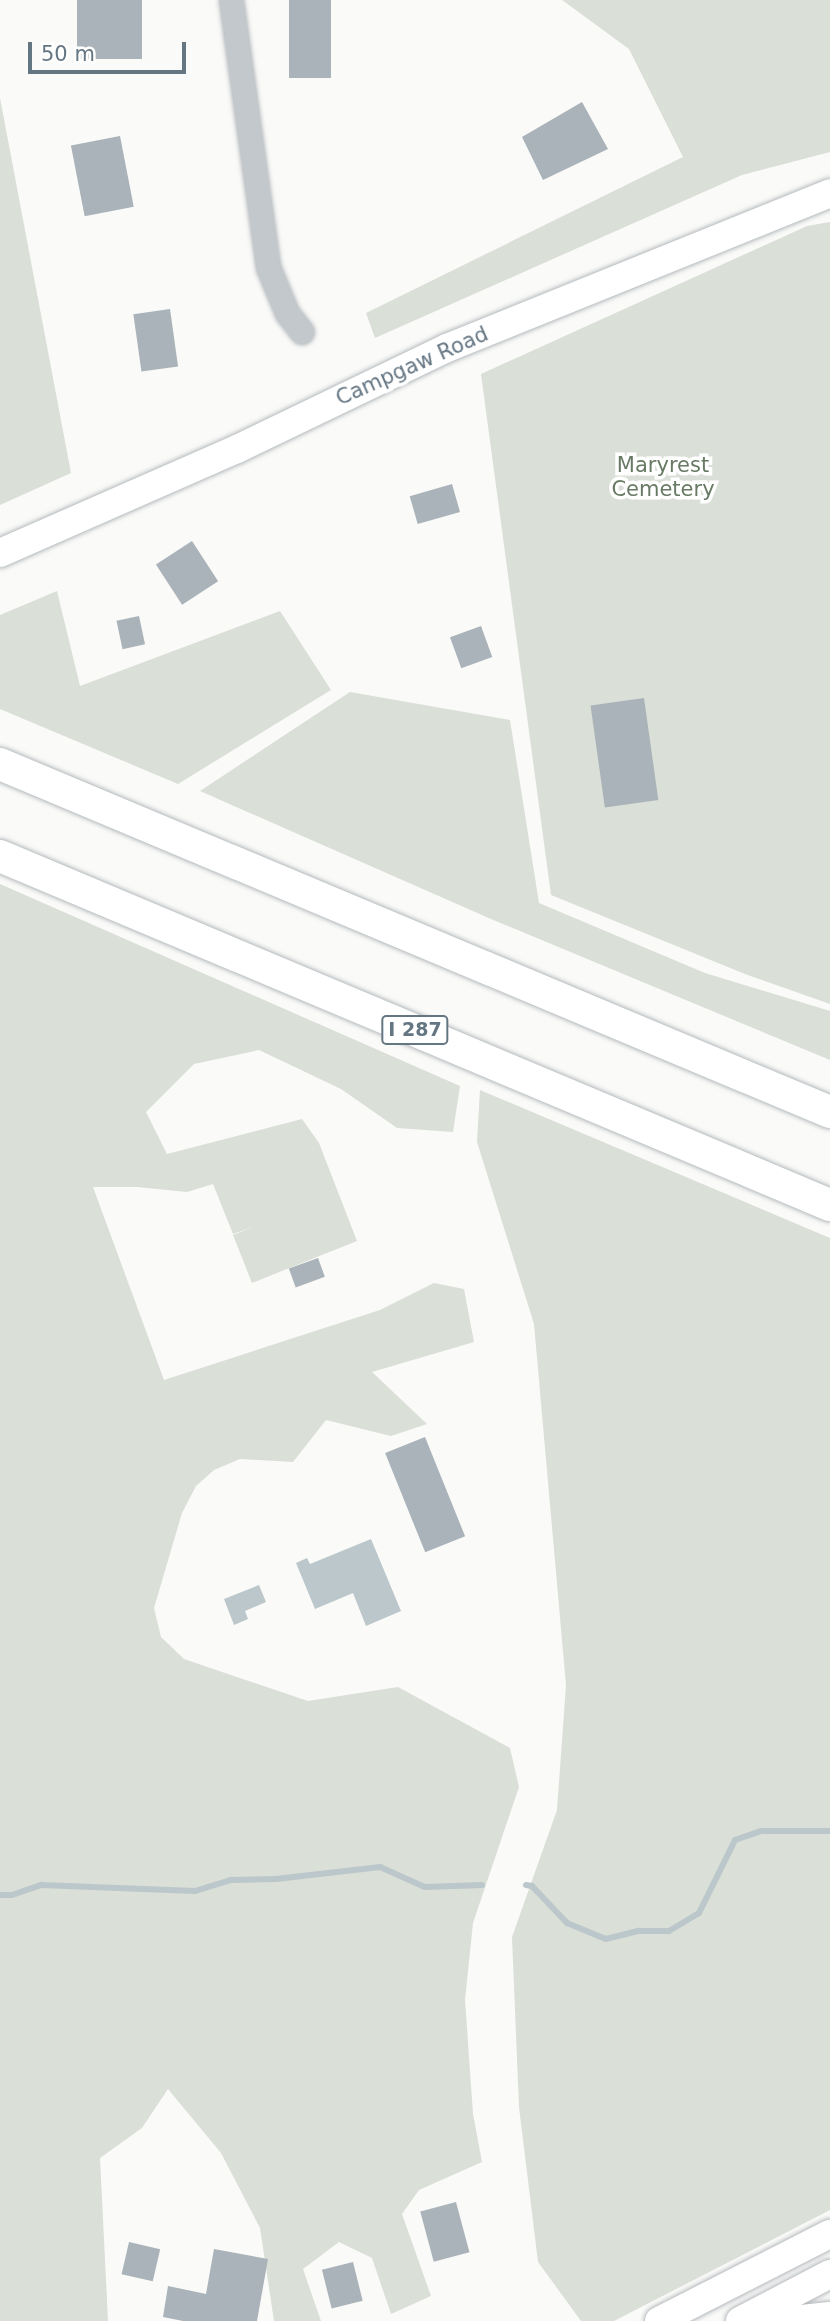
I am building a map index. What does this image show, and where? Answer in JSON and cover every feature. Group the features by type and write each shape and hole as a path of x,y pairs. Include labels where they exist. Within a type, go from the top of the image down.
{"highway":[{"path":"0,764 830,1112"},
{"name":"I 287","path":"0,856 830,1205"}],"main road":[{"name":"Campgaw Road","path":"0,553 237,449 447,348 830,193"},
{"path":"659,2321 830,2234"},
{"path":"740,2321 830,2274"},
{"path":"783,2321 830,2316"}],"street":[{"path":"231,0 268,267 282,303 302,332"}],"green space":[{"path":"562,0 830,0 830,152 742,175 375,338 366,313 683,157 629,49"},
{"path":"0,98 71,473 0,505"},
{"name":"Maryrest Cemetery","path":"830,222 830,1004 745,974 551,895 481,374 807,226"},
{"path":"57,591 80,686 280,611 331,690 178,784 0,709 0,615"},
{"path":"350,692 510,720 539,903 705,973 830,1011 830,1060 491,919 200,791"},
{"path":"0,884 460,1086 453,1132 397,1128 341,1089 259,1050 194,1064 146,1112 167,1154 302,1119 319,1143 357,1241 252,1283 233,1235 258,1225 233,1234 213,1184 187,1192 137,1187 93,1187 164,1380 380,1310 434,1283 464,1289 474,1342 372,1372 427,1424 391,1436 326,1420 293,1462 240,1459 214,1470 196,1486 182,1513 154,1608 161,1637 184,1659 308,1701 398,1687 510,1748 519,1787 473,1923 465,2000 473,2114 482,2162 419,2190 402,2214 431,2296 391,2314 372,2258 339,2242 303,2269 321,2321 274,2321 260,2228 221,2153 168,2089 142,2128 100,2158 108,2321 0,2321"},
{"path":"480,1090 830,1238 830,2210 614,2321 581,2321 538,2262 519,2107 512,1937 557,1810 566,1685 534,1324 477,1142"}],"shaded area":[{"path":"371,1539 401,1611 366,1626 353,1593 315,1609 296,1563 307,1558 310,1564"},
{"path":"259,1585 266,1602 245,1611 248,1619 234,1625 224,1599"}],"building":[{"path":"77,0 142,0 142,59 77,59"},
{"path":"289,0 331,0 331,78 289,78"},
{"path":"582,102 608,149 543,180 522,137"},
{"path":"120,136 134,207 85,216 71,146"},
{"path":"170,309 178,366 141,372 133,314"},
{"path":"452,484 460,512 418,524 410,496"},
{"path":"192,541 218,581 182,605 156,564"},
{"path":"139,616 145,644 123,649 117,621"},
{"path":"481,626 492,657 461,668 450,637"},
{"path":"644,698 658,800 605,808 591,706"},
{"path":"318,1258 325,1277 296,1287 289,1269"},
{"path":"425,1437 465,1536 425,1552 385,1453"},
{"path":"456,2202 469,2252 434,2262 420,2212"},
{"path":"129,2242 160,2249 153,2281 122,2274"},
{"path":"214,2249 268,2259 257,2321 183,2321 163,2317 168,2286 206,2294"},
{"path":"353,2262 363,2301 332,2309 322,2270"}],"waterway":[{"path":"526,1885 532,1886 567,1923 606,1939 639,1931 669,1931 699,1913 735,1840 761,1831 830,1831"},
{"path":"0,1895 12,1895 41,1885 195,1891 231,1880 276,1879 380,1867 425,1887 482,1885"}]}
